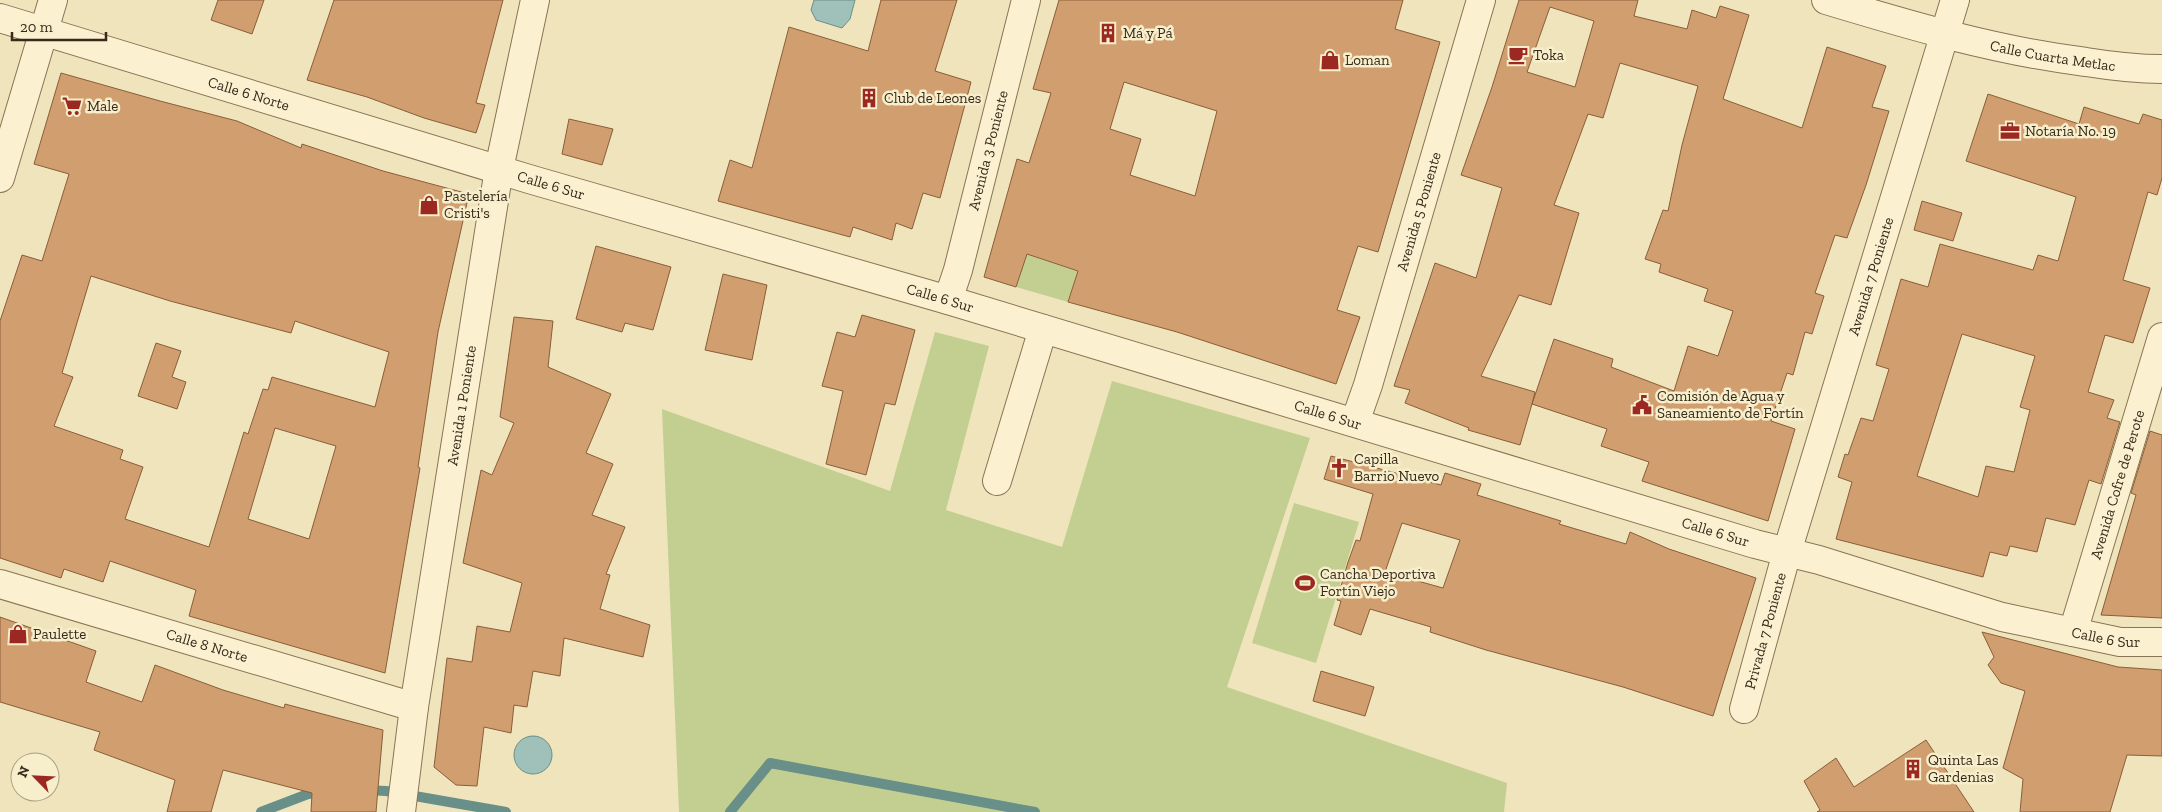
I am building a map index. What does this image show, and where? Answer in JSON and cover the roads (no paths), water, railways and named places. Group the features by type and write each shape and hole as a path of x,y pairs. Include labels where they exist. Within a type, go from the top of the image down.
{"street":[{"path":"0,178 53,0"},
{"name":"Avenida 1 Poniente","path":"401,812 414,706 499,169 535,0"},
{"name":"Avenida 3 Poniente","path":"948,300 958,270 1026,0"},
{"name":"Avenida 5 Poniente","path":"1355,422 1368,385 1481,0"},
{"name":"Calle Cuarta Metlac","path":"1826,0 1945,35 2051,58 2138,69 2162,69"},
{"name":"Avenida 7 Poniente","path":"1787,552 1955,0"},
{"name":"Calle 6 Norte","path":"0,18 499,169"},
{"name":"Calle 6 Sur","path":"499,169 948,300 2002,617 2120,642 2162,642"},
{"path":"997,481 1043,329"},
{"name":"Avenida Cofre de Perote","path":"2073,632 2162,337"},
{"name":"Privada 7 Poniente","path":"1744,709 1787,552"},
{"name":"Calle 8 Norte","path":"0,584 414,706"}],"water":[{"path":"814,0 855,0 850,19 842,28 816,20 811,10"},
{"path":"533,736 547,741 552,755 547,769 533,774 519,769 514,755 519,741"}],"waterway":[{"path":"730,812 770,763 1035,812"},
{"path":"366,790 386,791 506,812"},
{"path":"261,812 308,794 324,792"}],"place":[{"name":"Má y Pá","path":"1108,33"},
{"name":"Toka","path":"1518,55"},
{"name":"Loman","path":"1330,60"},
{"name":"Club de Leones","path":"869,98"},
{"name":"Male","path":"72,106"},
{"name":"Notaría No. 19","path":"2010,131"},
{"name":"Pastelería Cristi's","path":"429,205"},
{"name":"Comisión de Agua y Saneamiento de Fortín","path":"1642,405"},
{"name":"Capilla Barrio Nuevo","path":"1339,468"},
{"name":"Cancha Deportiva Fortín Viejo","path":"1305,583"},
{"name":"Paulette","path":"18,634"},
{"name":"Quinta Las Gardenias","path":"1913,769"}]}
